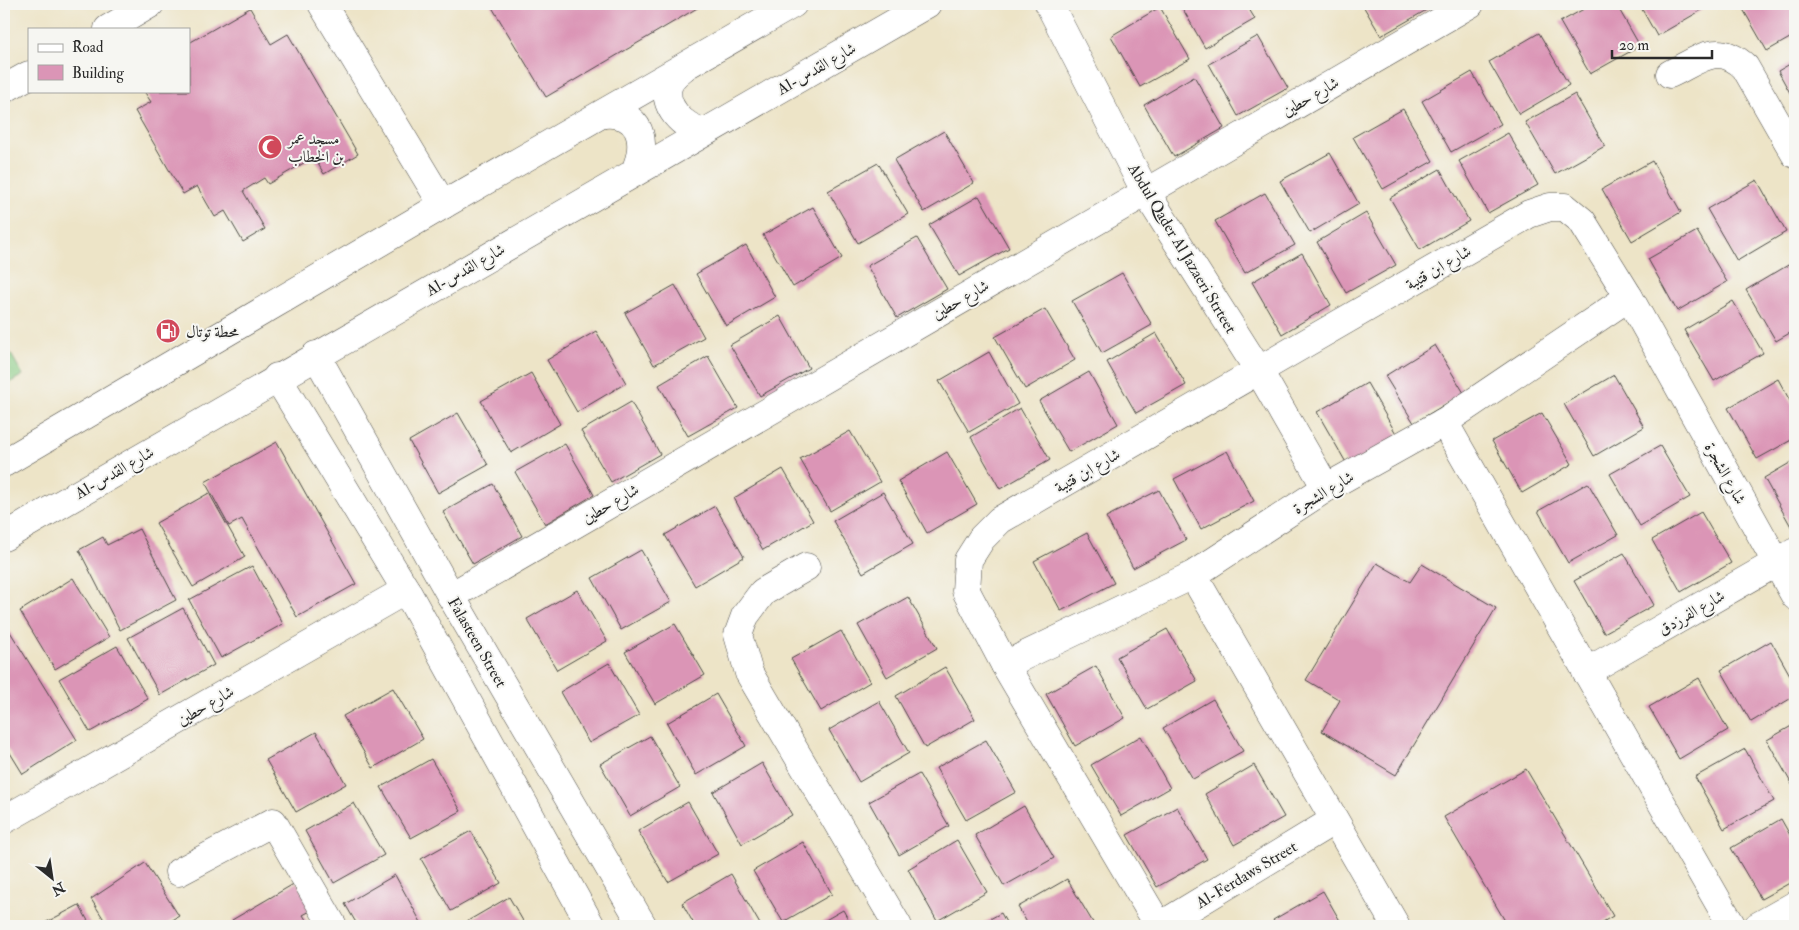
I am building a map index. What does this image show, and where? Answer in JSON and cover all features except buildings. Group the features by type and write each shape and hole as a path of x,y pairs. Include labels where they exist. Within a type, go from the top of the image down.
{"street":[{"path":"110,28 150,4"},
{"path":"322,4 443,205"},
{"path":"4,463 443,205 793,4"},
{"name":"Al-شارع القدس","path":"4,537 277,377 927,4"},
{"name":"Abdul Qader Al Jazaeri Strteet","path":"1049,4 1145,191 1259,371 1326,488"},
{"name":"شارع حطين","path":"451,596 1145,191 1470,4"},
{"path":"1670,74 1716,53 1728,53 1735,57 1745,66 1795,154"},
{"path":"684,67 670,82 671,106 687,126 705,131"},
{"path":"4,89 28,76"},
{"path":"604,114 614,113 626,116 634,124 642,147 635,171"},
{"name":"شارع ابن قتيبة","path":"1160,926 1005,665 966,591 968,560 982,538 1000,520 1530,214 1550,207 1566,207 1582,221"},
{"name":"شارع الشجرة","path":"1582,221 1786,558 1795,596"},
{"name":"شارع الشجرة","path":"1005,665 1193,575 1326,488 1444,422 1629,297"},
{"name":"Falasteen Street","path":"316,355 451,596 643,926"},
{"path":"277,377 406,590 591,926"},
{"path":"1444,422 1732,926"},
{"name":"شارع الفرزدق","path":"1586,672 1786,558"},
{"path":"806,567 763,592 745,616 738,635 749,673 898,926"},
{"path":"1193,575 1333,821 1396,926"},
{"name":"شارع حطين","path":"4,820 406,590"},
{"name":"Al-Ferdaws Street","path":"1160,926 1333,821"},
{"path":"179,872 273,822 333,926"},
{"path":"1758,926 1795,904"}],"green space":[{"path":"4,342 23,375 4,386"}],"place":[{"name":"مسجد عمر بن الخطاب","path":"270,147"},
{"name":"محطة توتال","path":"168,331"}]}
